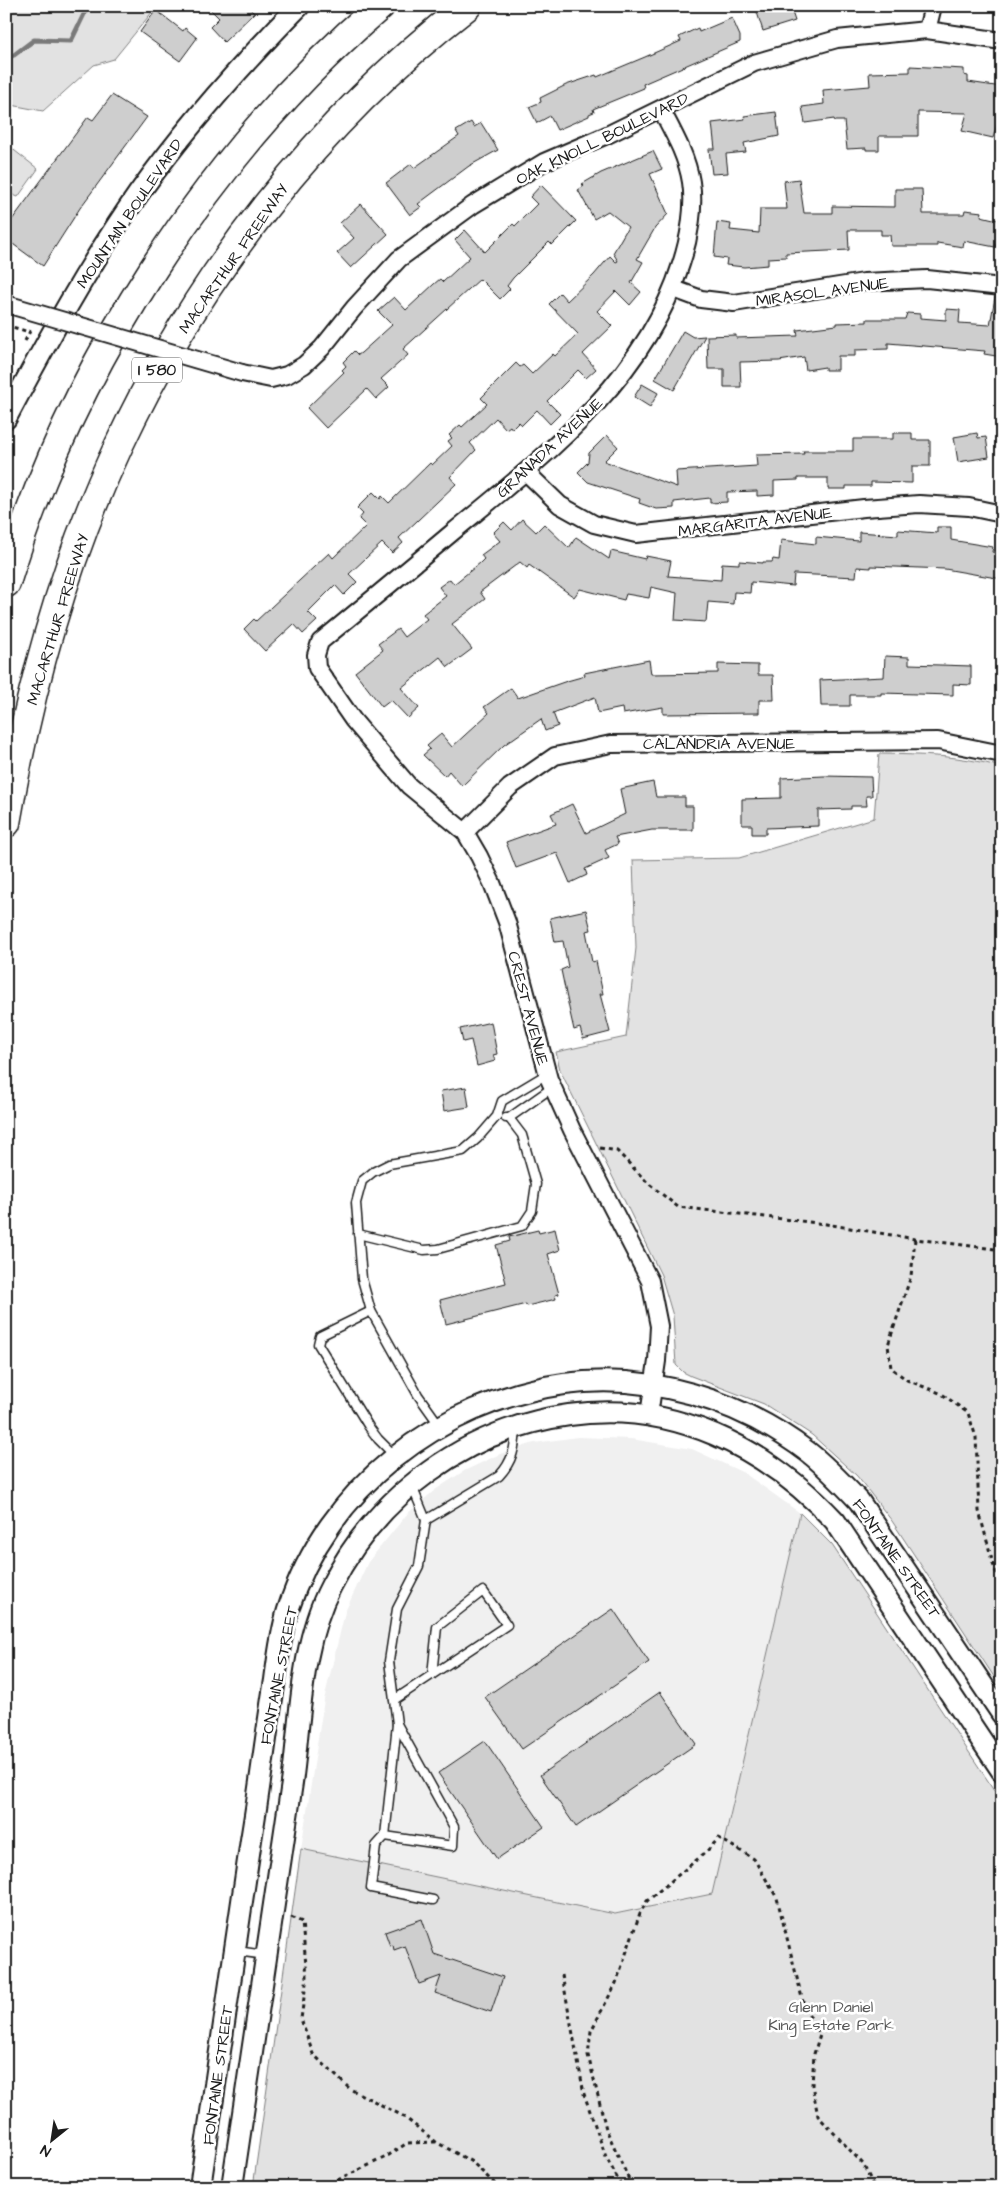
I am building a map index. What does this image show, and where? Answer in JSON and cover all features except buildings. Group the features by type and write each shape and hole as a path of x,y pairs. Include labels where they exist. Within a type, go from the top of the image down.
{"highway":[{"path":"6,583 37,494 69,420 104,352 150,274 198,203 254,135 308,75 380,6"},
{"name":"MACARTHUR FREEWAY","path":"6,823 40,669 63,588 88,517 107,472 151,380 196,305 242,239 293,174 347,114 402,61 467,6"}],"street":[{"path":"927,30 933,6"},
{"name":"MOUNTAIN BOULEVARD","path":"6,418 78,287 139,193 215,95 297,7"},
{"name":"OAK KNOLL BOULEVARD","path":"6,304 242,374 271,380 287,375 304,365 322,348 354,308 400,259 473,205 544,162 661,109 754,62 837,39 927,30 1002,41"},
{"name":"GRANADA AVENUE","path":"320,642 526,472 575,427 617,382 652,330 674,289 688,244 691,222 691,183 681,148 661,109"},
{"name":"MIRASOL AVENUE","path":"674,289 701,299 734,303 864,282 927,279 1002,287"},
{"name":"MARGARITA AVENUE","path":"526,472 560,505 594,524 636,534 864,508 920,504 969,507 1002,514"},
{"name":"CREST AVENUE","path":"320,642 316,655 317,668 353,720 409,786 465,832 479,856 507,922 550,1080 580,1144 650,1281 659,1326 657,1361 649,1416"},
{"name":"CALANDRIA AVENUE","path":"465,832 510,787 555,756 611,744 938,741 1002,754"},
{"name":"FONTAINE STREET","path":"200,2187 265,1739 288,1611 302,1575 340,1513 363,1485 395,1456 440,1426 494,1401 537,1388 575,1382 619,1381 653,1384 702,1396 743,1412 807,1451 834,1474 859,1501 1002,1714"},
{"name":"FONTAINE STREET","path":"232,2187 308,1656 317,1622 330,1588 364,1533 412,1486 438,1464 473,1444 516,1426 543,1418 619,1412 649,1416 694,1426 731,1441 788,1476 812,1496 835,1521 856,1549 1002,1771"}],"lane":[{"path":"440,1426 418,1395 371,1311 362,1279 358,1234 356,1203 362,1181 373,1172 389,1164 463,1151 478,1138 497,1116 502,1101 550,1080"},
{"path":"509,1118 550,1080"},
{"path":"358,1234 424,1250 438,1249 522,1226 532,1211 536,1184 522,1135 509,1118 497,1116"},
{"path":"371,1311 320,1336 318,1344 369,1427 395,1456"},
{"path":"426,1520 499,1476 508,1466 514,1454 516,1426"},
{"path":"412,1486 426,1520 420,1566 397,1609 389,1661 397,1724 385,1836 376,1846 371,1888 434,1900"},
{"path":"394,1700 432,1675 507,1625 483,1591 437,1627 432,1675"},
{"path":"385,1836 453,1846 454,1827 397,1724"},
{"path":"235,1951 266,1956"}],"path":[{"path":"6,325 29,332"},
{"path":"580,1144 617,1151 648,1184 678,1207 826,1224 915,1239 1002,1250"},
{"path":"915,1239 911,1276 888,1345 892,1368 906,1380 942,1394 968,1413 976,1437 979,1511 993,1564 1002,1586"},
{"path":"630,2187 630,2182 606,2129 588,2055 591,2031 616,1982 640,1913 647,1902 706,1852 719,1838 754,1859 777,1898 804,2006 820,2034 814,2054 812,2085 818,2116 863,2164 874,2187"},
{"path":"273,1908 302,1922 307,1976 301,2019 313,2054 350,2090 403,2116 436,2142 472,2162 493,2182 504,2187"},
{"path":"562,1975 584,2094 606,2157 622,2187"},
{"path":"323,2187 386,2157 408,2143 436,2142"}],"shaded area":[{"path":"578,1437 631,1439 692,1449 744,1473 800,1513 712,1894 615,1914 609,1940 301,1849 324,1700 345,1612 368,1562 408,1513 435,1490 464,1471 500,1454 534,1443"}],"green space":[{"path":"6,6 157,6 114,59 94,65 43,111 6,104"},
{"path":"6,147 10,147 38,169 18,197 6,192"},
{"path":"879,754 955,758 1002,767 1002,1689 892,1521 857,1476 812,1435 764,1404 691,1376 683,1372 676,1365 673,1316 661,1275 560,1070 556,1052 626,1037 636,948 633,860 739,858 874,818"},
{"name":"Glenn Daniel King Estate Park","path":"800,1513 832,1545 1002,1802 1002,2187 253,2187 301,1849 615,1914 712,1894"}],"waterway":[{"path":"6,58 14,55 34,40 71,41 88,6"}]}
